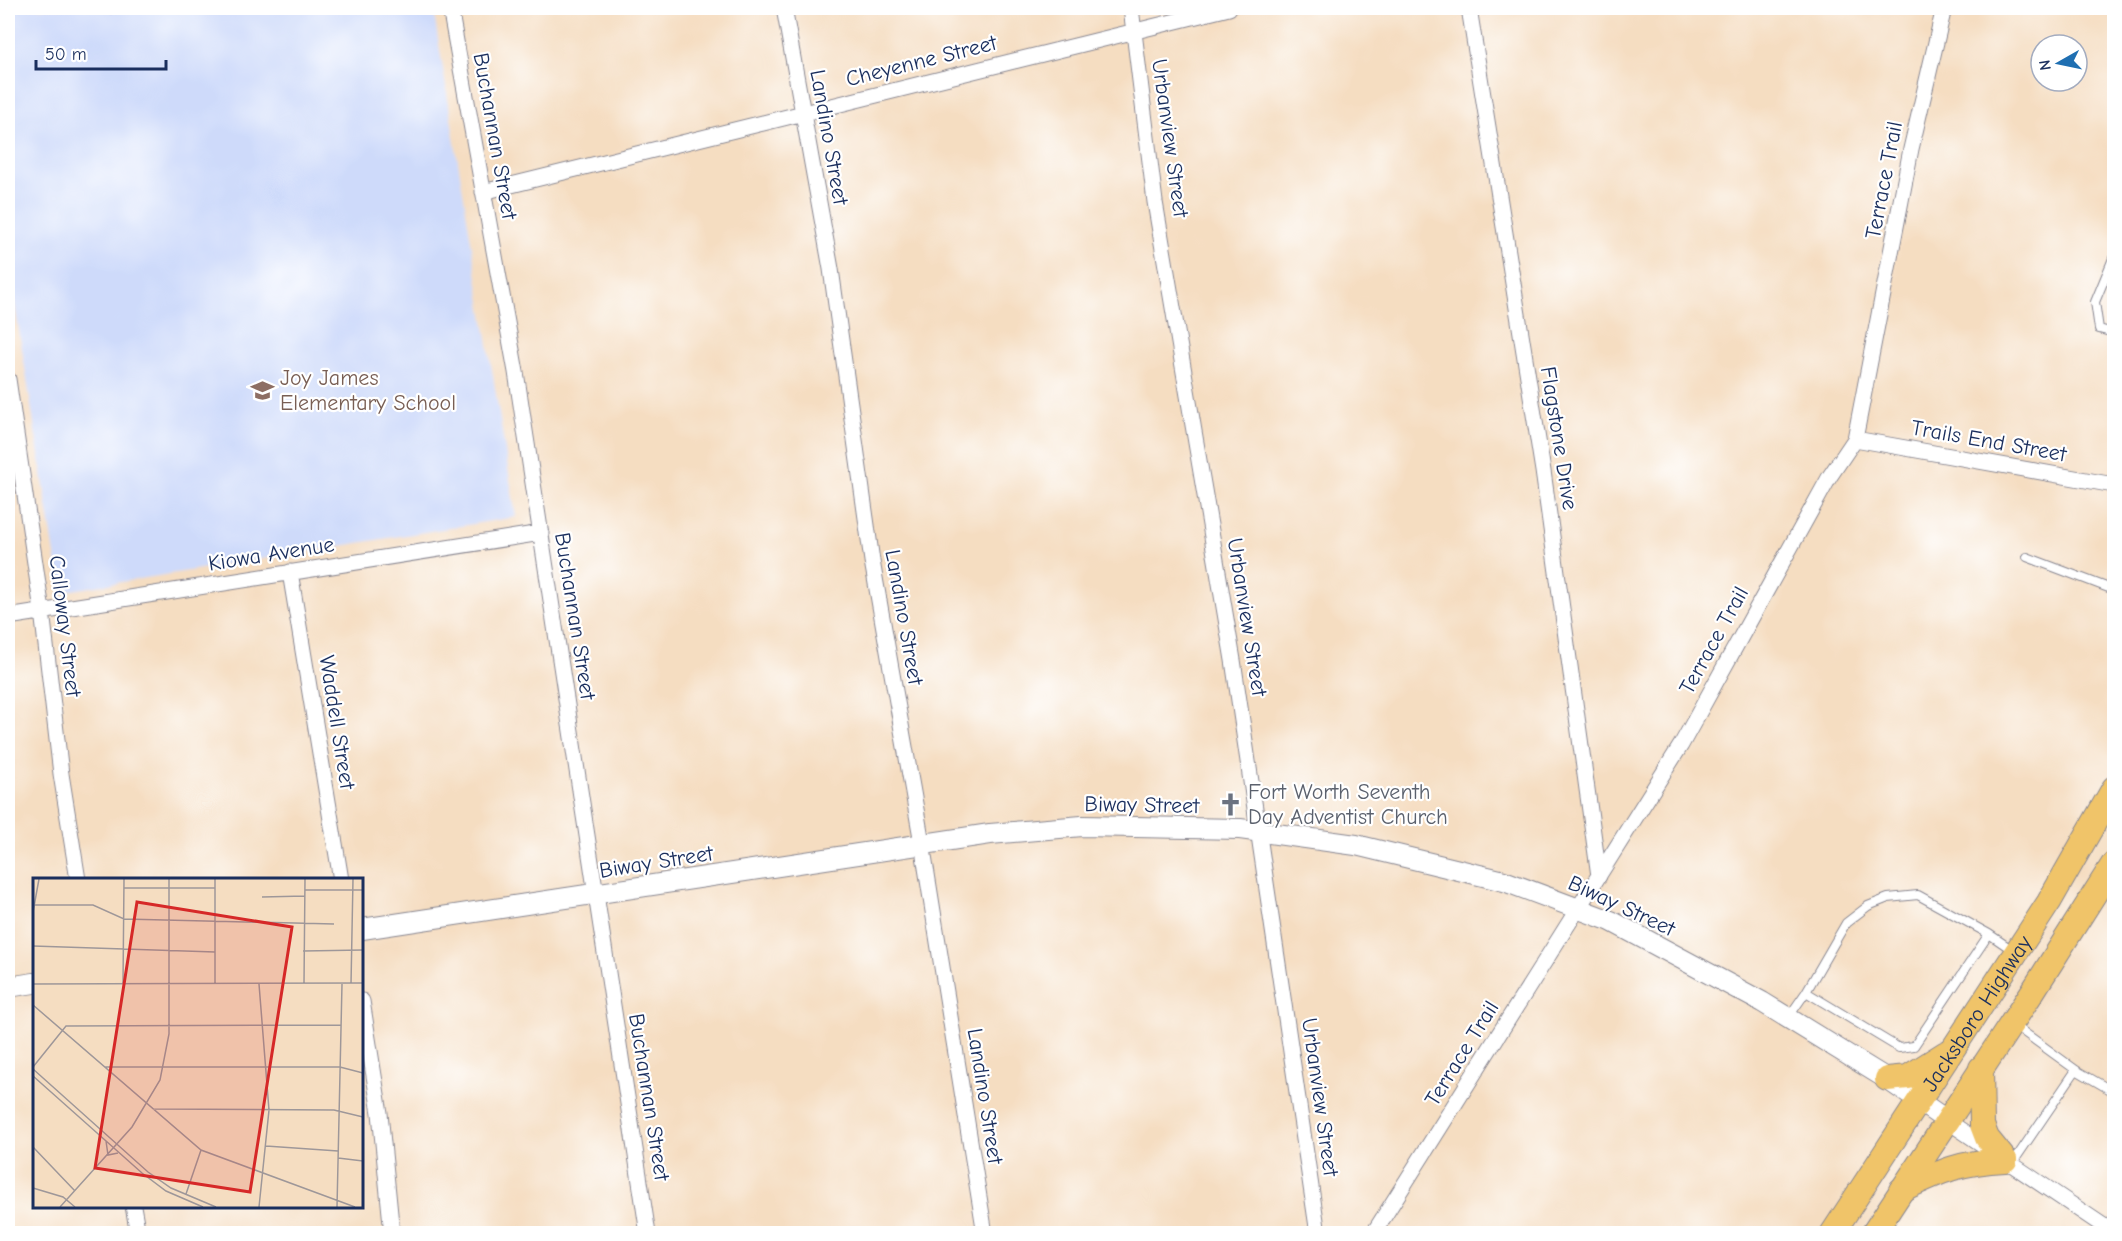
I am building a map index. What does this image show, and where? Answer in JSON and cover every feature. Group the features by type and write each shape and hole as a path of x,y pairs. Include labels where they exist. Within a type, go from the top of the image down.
{"main road":[{"name":"Jacksboro Highway","path":"1832,1233 2049,902 2115,788"},
{"name":"Jacksboro Highway","path":"1873,1233 2115,863"},
{"path":"1887,1079 1908,1077 1953,1048"},
{"path":"1981,1068 1982,1125 1987,1138 2008,1162"},
{"path":"1901,1190 1953,1167 1976,1162 2008,1162"}],"street":[{"name":"Buchannan Street","path":"450,8 516,372 648,1233"},
{"name":"Landino Street","path":"784,8 831,269 872,561 922,843 985,1233"},
{"name":"Urbanview Street","path":"1131,8 1155,202 1233,660 1318,1233"},
{"name":"Cheyenne Street","path":"483,192 1229,8"},
{"name":"Flagstone Drive","path":"1469,8 1543,471 1599,876"},
{"name":"Terrace Trail","path":"1373,1233 1681,745 1830,476 1855,439 1911,148 1944,8"},
{"name":"Calloway Street","path":"8,379 42,611 61,774 78,878"},
{"name":"Trails End Street","path":"1855,439 2115,485"},
{"name":"Kiowa Avenue","path":"8,617 541,533"},
{"name":"Waddell Street","path":"290,572 341,878"},
{"name":"Biway Street","path":"363,929 596,895 922,843 1082,826 1240,829 1356,845 1504,881 1611,921 1788,1018 1887,1079 2115,1233"},
{"path":"8,987 33,983"},
{"path":"363,1006 380,1113 392,1233"},
{"path":"133,1208 138,1233"}],"lane":[{"path":"97,8 104,10 120,8"},
{"path":"2115,256 2095,302 2099,329 2115,333"},
{"path":"2027,557 2115,590"},
{"path":"1788,1018 1806,992 1846,923 1868,906 1888,898 1918,895 1989,934 2015,952"},
{"path":"1806,992 1899,1048 1914,1046 1989,934"},
{"path":"2012,1023 2076,1070 2115,1092"},
{"path":"2008,1162 2076,1070"}],"shaded area":[{"name":"Joy James Elementary School","path":"8,8 433,8 516,517 61,592 8,262"}],"place":[{"name":"Joy James Elementary School","path":"262,390"},
{"name":"Fort Worth Seventh Day Adventist Church","path":"1230,804"}]}
